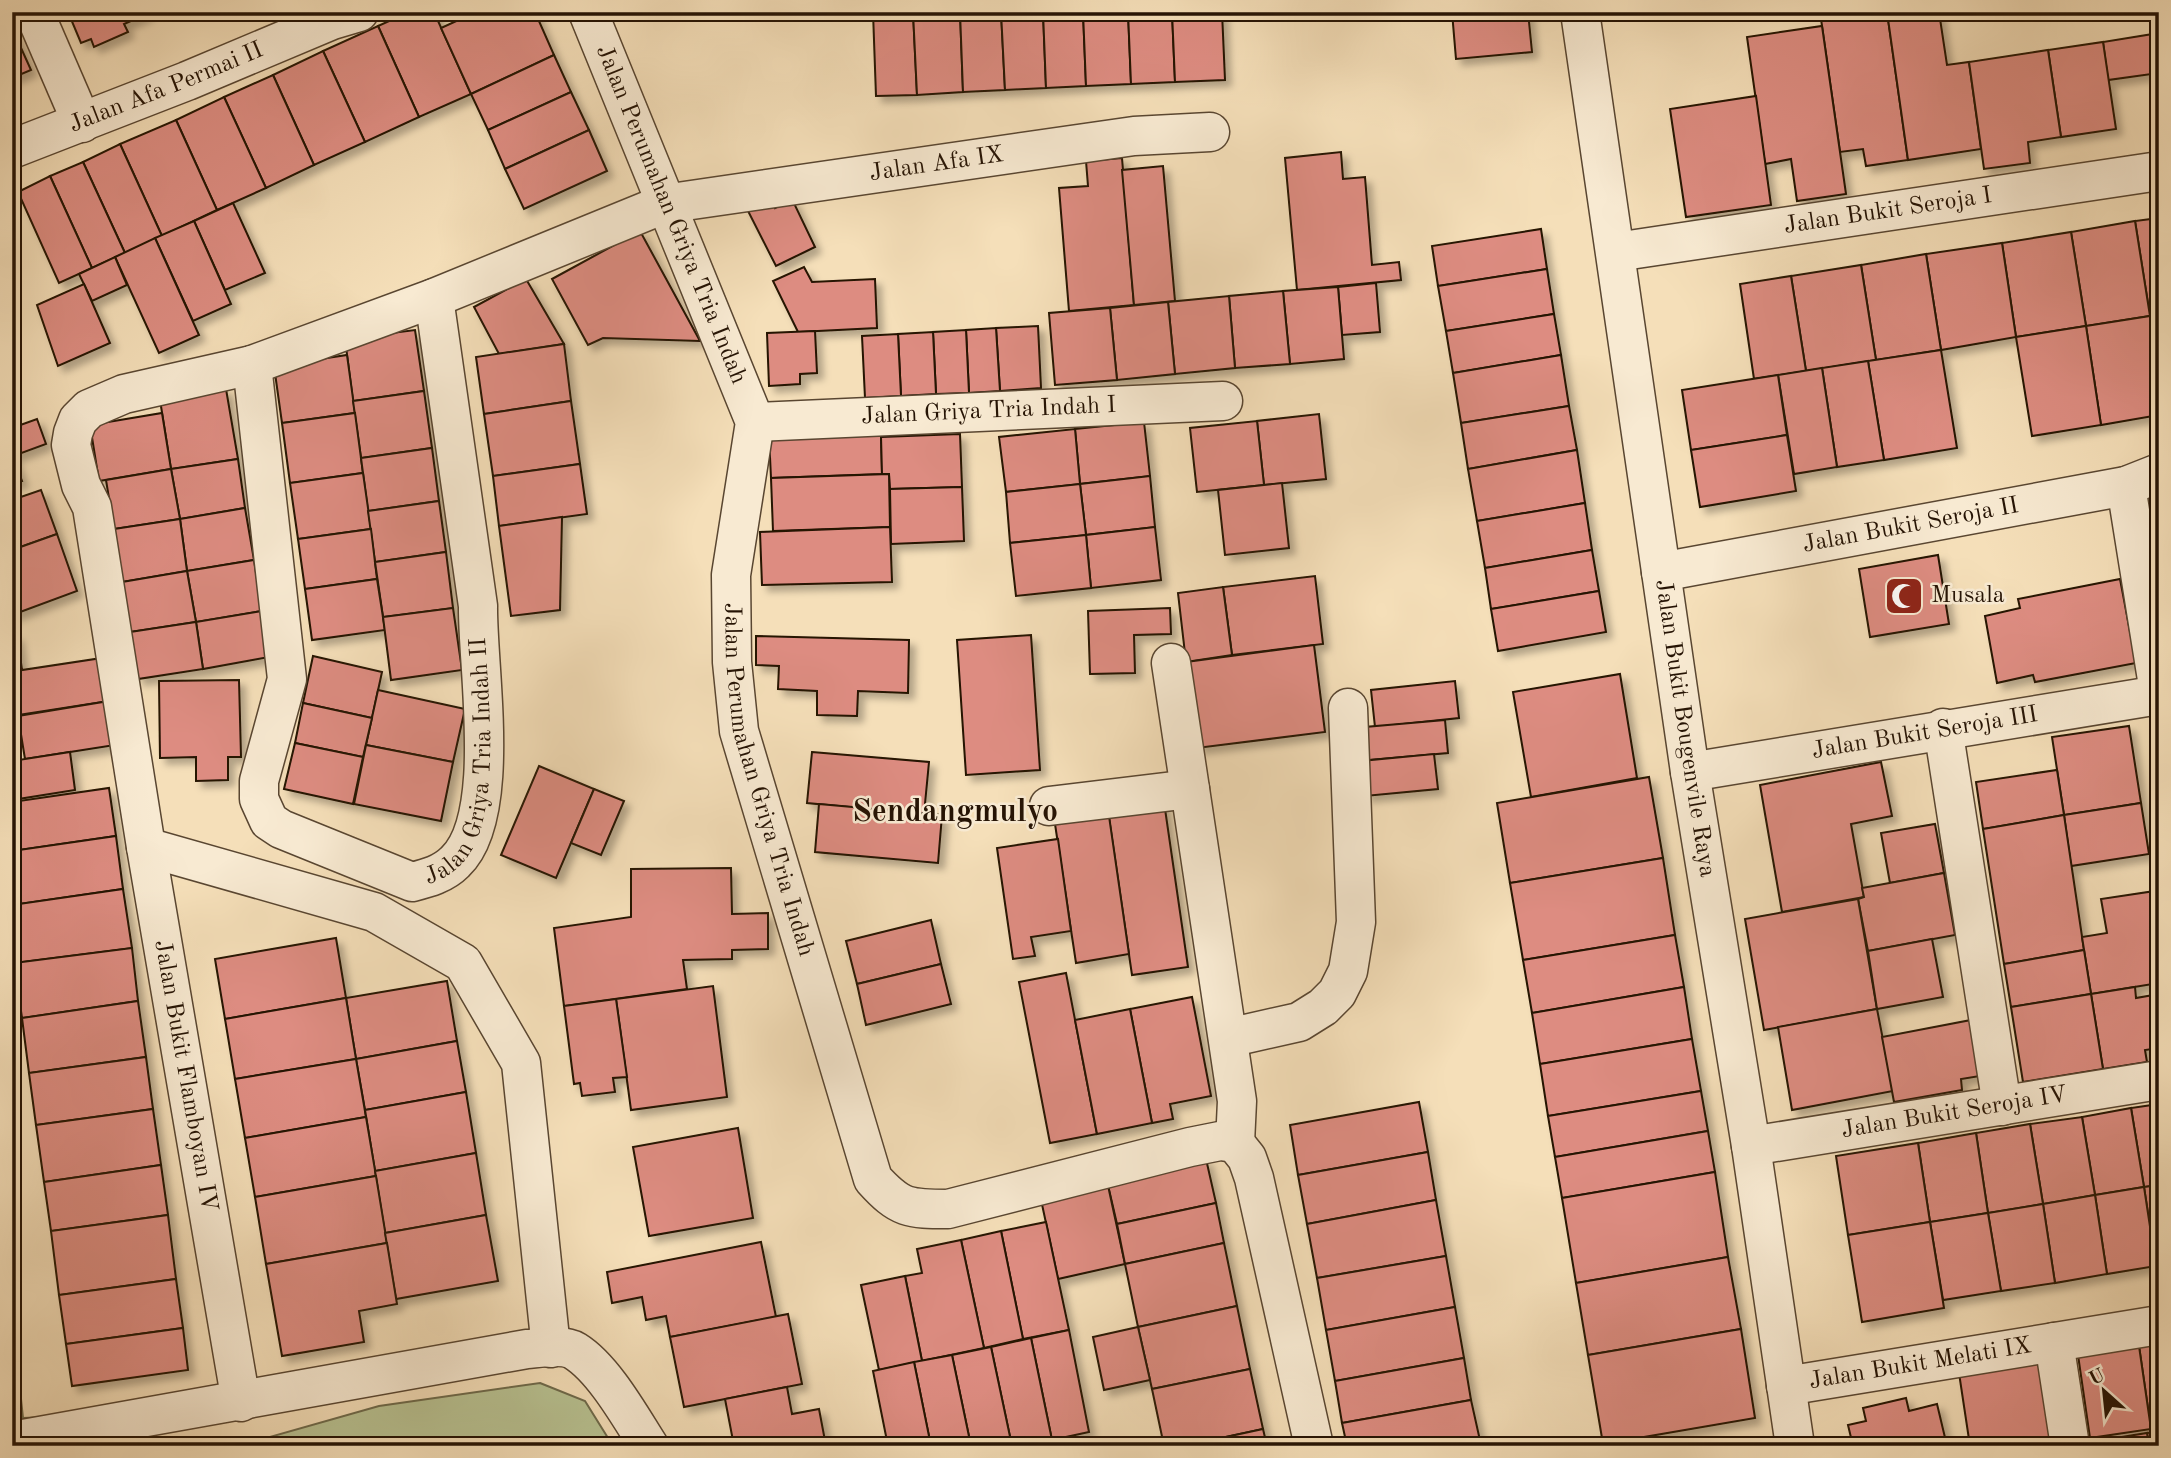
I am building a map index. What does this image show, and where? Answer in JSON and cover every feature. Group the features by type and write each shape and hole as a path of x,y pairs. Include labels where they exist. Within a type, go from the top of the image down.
{"street":[{"path":"34,12 82,123"},
{"name":"Jalan Perumahan Griya Tria Indah","path":"588,12 755,422 731,575 732,662 739,731 873,1180 892,1200 917,1209 948,1209 1220,1140 1238,1146"},
{"name":"Jalan Bukit Bougenvile Raya","path":"1580,12 1690,772 1751,1146 1795,1446"},
{"name":"Jalan Afa Permai II","path":"12,149 82,123 340,15"},
{"name":"Jalan Afa IX","path":"78,420 89,409 124,394 253,365 434,299 664,204 1134,136 1210,132"},
{"name":"Jalan Bukit Seroja I","path":"1616,252 2159,171"},
{"name":"Jalan Griya Tria Indah II","path":"253,365 287,679 259,781 262,810 269,821 281,829 412,883 434,877 457,861 474,831 482,778 486,717 478,606 434,299"},
{"name":"Jalan Griya Tria Indah I","path":"755,422 1223,401"},
{"name":"Jalan Bukit Flamboyan IV","path":"78,420 71,445 81,485 92,508 146,847 241,1402"},
{"path":"2142,480 2159,694"},
{"name":"Jalan Bukit Seroja II","path":"1661,572 2142,480"},
{"path":"1171,663 1238,1109 1238,1146 1261,1203 1314,1446"},
{"name":"Jalan Bukit Seroja III","path":"1690,772 2159,694"},
{"path":"1228,1038 1299,1022 1323,1007 1337,993 1348,971 1356,922 1348,708"},
{"path":"1943,728 2002,1106"},
{"path":"1049,806 1190,789"},
{"path":"146,847 374,912 463,963 522,1063 562,1349"},
{"name":"Jalan Bukit Seroja IV","path":"1751,1146 2159,1080"},
{"name":"Jalan Bukit Melati IX","path":"1786,1387 2159,1325"},
{"name":"Jalan Bukit Melati IX","path":"2054,1342 2070,1446"},
{"path":"12,1441 527,1349 562,1349 594,1369 649,1446"}],"green space":[{"path":"12,1313 23,1418 93,1415 104,1446 12,1446"},
{"path":"540,1383 585,1401 613,1446 238,1446 379,1406"}],"building":[{"path":"68,12 147,14 124,24 128,32 94,47 91,39 81,43"},
{"path":"409,12 434,12 471,94 419,117 378,26"},
{"path":"476,12 535,12 554,55 471,94 441,28"},
{"path":"873,12 913,12 917,95 876,96"},
{"path":"913,12 960,12 963,92 917,95"},
{"path":"960,12 1001,12 1005,90 963,92"},
{"path":"1001,12 1043,12 1046,88 1005,90"},
{"path":"1043,12 1083,12 1086,86 1046,88"},
{"path":"1083,12 1128,12 1131,84 1086,86"},
{"path":"1128,12 1172,12 1175,82 1131,84"},
{"path":"1172,12 1222,12 1225,80 1175,82"},
{"path":"1452,12 1528,12 1532,52 1456,59"},
{"path":"1820,12 1887,12 1908,160 1866,166 1863,149 1840,152"},
{"path":"1887,12 1939,12 1947,65 1969,62 1981,149 1908,160"},
{"path":"378,26 419,117 365,142 323,51"},
{"path":"1822,26 1846,194 1797,201 1791,159 1765,164 1747,37"},
{"path":"12,28 31,70 12,78"},
{"path":"2159,33 2159,73 2108,80 2103,42"},
{"path":"2103,42 2116,129 2061,137 2048,50"},
{"path":"2048,50 2061,137 2028,142 2030,163 1984,169 1969,62"},
{"path":"323,51 365,142 314,165 273,75"},
{"path":"554,55 571,92 488,130 471,94"},
{"path":"273,75 314,165 266,188 224,97"},
{"path":"571,92 589,130 505,169 488,130"},
{"path":"1756,96 1771,205 1686,217 1670,109"},
{"path":"224,97 266,188 217,210 176,120"},
{"path":"176,120 217,210 162,236 120,144"},
{"path":"589,130 607,171 524,209 505,169"},
{"path":"120,144 162,236 125,253 83,162"},
{"path":"1341,152 1343,179 1365,177 1372,265 1399,262 1401,280 1297,290 1285,158"},
{"path":"1122,158 1134,305 1069,311 1059,188 1088,186 1086,161"},
{"path":"83,162 125,253 92,268 50,176"},
{"path":"1163,166 1175,301 1134,305 1122,170"},
{"path":"50,176 92,268 59,283 18,192"},
{"path":"769,195 775,208 792,199 815,247 776,266 746,207"},
{"path":"233,203 265,273 225,290 194,221"},
{"path":"2159,218 2159,314 2150,316 2135,221"},
{"path":"194,221 231,304 193,321 155,238"},
{"path":"2135,221 2150,316 2086,326 2071,232"},
{"path":"1541,229 1547,269 1438,286 1432,246"},
{"path":"640,231 700,341 603,338 588,345 552,279"},
{"path":"2071,232 2086,326 2016,337 2002,243"},
{"path":"155,238 199,335 159,353 115,257"},
{"path":"2002,243 2016,337 1941,350 1926,254"},
{"path":"1926,254 1941,350 1876,360 1861,265"},
{"path":"115,257 127,285 92,301 79,274"},
{"path":"1861,265 1876,360 1806,371 1791,276"},
{"path":"804,267 812,282 875,279 877,328 798,332 773,281"},
{"path":"1547,269 1554,314 1446,331 1438,286"},
{"path":"1791,276 1806,371 1754,379 1740,284"},
{"path":"526,279 564,344 499,354 474,307"},
{"path":"1376,283 1380,332 1342,335 1338,287"},
{"path":"84,284 110,343 58,366 37,305"},
{"path":"1338,287 1344,359 1290,364 1283,291"},
{"path":"1283,291 1290,364 1235,368 1229,296"},
{"path":"1229,296 1235,368 1175,374 1168,302"},
{"path":"1168,302 1175,374 1117,380 1110,308"},
{"path":"1110,308 1117,380 1055,385 1049,313"},
{"path":"1554,314 1561,355 1453,373 1446,331"},
{"path":"2150,316 2159,371 2159,415 2101,425 2086,326"},
{"path":"1038,326 1041,388 1000,391 996,328"},
{"path":"2086,326 2101,425 2032,436 2016,337"},
{"path":"996,328 1000,391 969,393 966,330"},
{"path":"415,330 424,391 353,401 345,339"},
{"path":"966,330 969,393 936,394 933,332"},
{"path":"815,331 817,373 800,374 800,384 769,386 767,333"},
{"path":"933,332 936,394 901,396 898,334"},
{"path":"898,334 901,396 865,398 862,336"},
{"path":"564,344 571,401 484,414 476,357"},
{"path":"1941,350 1957,448 1884,460 1868,361"},
{"path":"347,355 355,413 282,423 274,366"},
{"path":"1561,355 1569,406 1461,423 1453,373"},
{"path":"1868,361 1884,460 1837,467 1822,368"},
{"path":"1822,368 1837,467 1794,474 1778,375"},
{"path":"1778,375 1787,435 1691,450 1682,390"},
{"path":"226,389 238,459 171,469 160,400"},
{"path":"424,391 432,448 361,458 353,401"},
{"path":"571,401 580,464 493,476 484,414"},
{"path":"1569,406 1577,450 1468,469 1461,423"},
{"path":"162,413 171,469 99,481 90,425"},
{"path":"355,413 363,473 290,483 282,423"},
{"path":"1319,414 1326,479 1264,485 1257,421"},
{"path":"37,419 46,444 13,456 22,481 12,484 12,428"},
{"path":"1257,421 1264,485 1197,492 1190,428"},
{"path":"1144,422 1150,476 1080,484 1075,429"},
{"path":"1075,429 1080,484 1006,492 999,437"},
{"path":"881,431 882,474 771,478 769,436"},
{"path":"960,434 962,487 890,489 889,474 882,474 881,437"},
{"path":"1787,435 1796,491 1700,507 1691,450"},
{"path":"432,448 439,501 368,511 361,458"},
{"path":"1577,450 1585,503 1477,521 1468,469"},
{"path":"238,459 245,508 180,519 171,469"},
{"path":"580,464 587,514 499,526 493,476"},
{"path":"171,469 180,519 114,529 106,480"},
{"path":"363,473 371,529 298,539 290,483"},
{"path":"889,474 890,527 773,531 771,478"},
{"path":"1150,476 1155,527 1086,535 1080,484"},
{"path":"1282,483 1289,548 1225,555 1218,490"},
{"path":"1080,484 1086,535 1010,543 1006,492"},
{"path":"962,487 964,541 891,544 890,489"},
{"path":"41,490 57,534 12,550 12,500"},
{"path":"439,501 446,552 375,562 368,511"},
{"path":"1585,503 1592,550 1485,568 1477,521"},
{"path":"245,508 254,560 187,571 180,519"},
{"path":"562,517 560,610 511,616 499,526"},
{"path":"180,519 187,571 122,582 114,529"},
{"path":"890,527 892,582 762,585 760,532"},
{"path":"1155,527 1161,580 1091,588 1086,535"},
{"path":"371,529 377,579 305,589 298,539"},
{"path":"57,534 77,591 12,615 12,550"},
{"path":"1086,535 1091,588 1016,596 1010,543"},
{"path":"1592,550 1599,591 1491,609 1485,568"},
{"path":"446,552 453,608 383,617 375,562"},
{"name":"Musala","path":"1938,555 1949,624 1870,637 1859,569"},
{"path":"254,560 262,611 196,622 187,571"},
{"path":"187,571 196,622 130,632 122,582"},
{"path":"1315,576 1323,644 1232,655 1223,587"},
{"path":"377,579 385,630 312,640 305,589"},
{"path":"2120,579 2136,663 2035,682 2033,675 1997,683 1985,616 2020,608 2018,599"},
{"path":"1223,587 1232,655 1186,662 1178,593"},
{"path":"1599,591 1606,632 1498,651 1491,609"},
{"path":"453,608 462,670 391,680 383,617"},
{"path":"1170,608 1171,634 1134,635 1135,673 1090,674 1088,611"},
{"path":"262,611 269,657 203,669 196,622"},
{"path":"196,622 203,669 138,679 130,632"},
{"path":"17,635 22,670 102,658 109,701 12,716 12,636"},
{"path":"1031,635 1040,770 966,775 957,640"},
{"path":"756,636 909,640 908,693 858,691 857,716 817,715 817,691 778,689 779,666 756,665"},
{"path":"1314,645 1325,732 1197,748 1186,662"},
{"path":"313,656 382,672 372,718 303,703"},
{"path":"1620,674 1637,778 1531,797 1513,692"},
{"path":"239,680 241,757 228,757 228,780 196,781 196,757 160,758 159,681"},
{"path":"1455,681 1459,718 1375,727 1371,690"},
{"path":"378,690 465,709 453,762 366,745"},
{"path":"109,701 115,745 25,759 18,716"},
{"path":"303,703 372,718 363,757 295,743"},
{"path":"1445,720 1448,753 1369,760 1365,727"},
{"path":"2129,726 2141,803 2064,815 2052,737"},
{"path":"295,743 363,757 353,804 284,789"},
{"path":"366,745 453,762 441,821 354,804"},
{"path":"70,752 75,790 12,800 12,761"},
{"path":"812,752 929,762 924,814 807,803"},
{"path":"1434,754 1438,789 1365,796 1361,761"},
{"path":"1881,762 1892,816 1851,824 1864,897 1782,912 1760,785"},
{"path":"539,766 594,789 556,878 501,855"},
{"path":"2057,770 2064,815 1983,829 1976,782"},
{"path":"1649,777 1663,858 1510,883 1497,803"},
{"path":"109,788 116,836 12,851 12,802"},
{"path":"594,789 624,801 601,855 571,843"},
{"path":"1164,802 1188,967 1132,975 1108,811"},
{"path":"2141,803 2149,854 2071,866 2064,815"},
{"path":"819,804 942,815 938,863 815,852"},
{"path":"2064,815 2084,950 2004,964 1983,829"},
{"path":"1109,816 1129,954 1076,963 1055,824"},
{"path":"1935,824 1944,873 1890,883 1881,833"},
{"path":"116,836 123,889 12,905 12,851"},
{"path":"1058,839 1071,931 1031,937 1035,956 1013,959 997,848"},
{"path":"1663,858 1675,935 1523,960 1510,883"},
{"path":"731,868 732,914 768,913 768,949 732,950 732,959 683,960 687,989 564,1006 554,928 631,917 631,869"},
{"path":"1944,873 1955,935 1868,951 1858,899 1864,897 1862,888"},
{"path":"123,889 132,948 14,963 12,905"},
{"path":"2155,891 2159,916 2159,983 2091,994 2082,937 2107,933 2101,899"},
{"path":"1858,899 1877,1009 1764,1030 1745,919"},
{"path":"931,920 941,964 857,984 846,941"},
{"path":"1675,935 1684,987 1532,1013 1523,960"},
{"path":"336,938 346,998 225,1019 215,959"},
{"path":"1932,939 1943,997 1877,1009 1868,951"},
{"path":"132,948 138,1001 22,1018 14,963"},
{"path":"2084,950 2091,994 2011,1007 2004,964"},
{"path":"941,964 951,1004 866,1025 857,984"},
{"path":"1066,973 1097,1134 1050,1143 1019,982"},
{"path":"447,981 457,1041 356,1059 346,998"},
{"path":"713,986 727,1097 631,1110 616,999"},
{"path":"1684,987 1692,1039 1540,1064 1532,1013"},
{"path":"2135,987 2136,998 2159,994 2159,1048 2145,1050 2147,1062 2103,1069 2091,994"},
{"path":"2091,994 2103,1069 2023,1082 2011,1007"},
{"path":"1192,997 1211,1096 1170,1104 1173,1119 1152,1123 1130,1009"},
{"path":"346,998 356,1059 235,1079 225,1019"},
{"path":"616,999 627,1077 613,1078 615,1092 582,1096 580,1083 574,1084 564,1006"},
{"path":"138,1001 146,1057 29,1073 22,1018"},
{"path":"1130,1009 1152,1123 1097,1134 1075,1020"},
{"path":"1877,1009 1893,1091 1792,1110 1778,1027"},
{"path":"1971,1020 1980,1076 1961,1079 1962,1090 1894,1102 1882,1037"},
{"path":"1692,1039 1701,1091 1548,1116 1540,1064"},
{"path":"457,1041 466,1092 365,1110 356,1059"},
{"path":"146,1057 153,1109 36,1125 29,1073"},
{"path":"356,1059 366,1117 245,1138 235,1079"},
{"path":"1701,1091 1708,1131 1555,1157 1548,1116"},
{"path":"466,1092 476,1153 375,1171 365,1110"},
{"path":"1419,1102 1428,1152 1298,1175 1290,1125"},
{"path":"2159,1104 2159,1185 2144,1187 2131,1108"},
{"path":"2131,1108 2144,1187 2095,1195 2082,1117"},
{"path":"153,1109 161,1165 44,1182 36,1125"},
{"path":"366,1117 376,1176 255,1197 245,1138"},
{"path":"2082,1117 2095,1195 2043,1204 2030,1124"},
{"path":"2030,1124 2043,1204 1988,1213 1976,1133"},
{"path":"738,1128 753,1218 649,1236 633,1147"},
{"path":"1708,1131 1715,1172 1562,1198 1555,1157"},
{"path":"1976,1133 1988,1213 1930,1222 1918,1143"},
{"path":"1918,1143 1930,1222 1848,1235 1836,1156"},
{"path":"1428,1152 1436,1200 1307,1224 1298,1175"},
{"path":"476,1153 486,1215 385,1233 375,1171"},
{"path":"1206,1159 1216,1203 1117,1224 1107,1181"},
{"path":"161,1165 168,1215 51,1231 44,1182"},
{"path":"1715,1172 1728,1257 1576,1283 1562,1198"},
{"path":"376,1176 387,1243 266,1264 255,1197"},
{"path":"1107,1181 1125,1264 1058,1279 1040,1195"},
{"path":"2159,1185 2159,1266 2156,1266 2144,1187"},
{"path":"2144,1187 2156,1266 2107,1274 2095,1195"},
{"path":"2095,1195 2107,1274 2055,1283 2043,1204"},
{"path":"1436,1200 1446,1256 1317,1278 1307,1224"},
{"path":"1216,1203 1224,1243 1125,1264 1117,1224"},
{"path":"2043,1204 2055,1283 2001,1291 1988,1213"},
{"path":"1988,1213 2001,1291 1943,1300 1930,1222"},
{"path":"168,1215 176,1279 59,1295 51,1231"},
{"path":"486,1215 498,1281 396,1299 385,1233"},
{"path":"1046,1222 1069,1330 1023,1339 1001,1231"},
{"path":"1930,1222 1944,1308 1862,1322 1848,1235"},
{"path":"1001,1231 1023,1339 984,1348 961,1240"},
{"path":"961,1240 984,1348 922,1361 905,1276 922,1273 917,1249"},
{"path":"761,1242 776,1317 670,1337 666,1316 646,1320 642,1297 612,1303 607,1272"},
{"path":"387,1243 397,1304 359,1311 364,1342 282,1356 266,1264"},
{"path":"1224,1243 1237,1306 1138,1327 1125,1264"},
{"path":"1446,1256 1455,1307 1326,1330 1317,1278"},
{"path":"1728,1257 1741,1329 1588,1355 1576,1283"},
{"path":"905,1276 922,1361 879,1370 861,1285"},
{"path":"176,1279 183,1328 66,1344 59,1295"},
{"path":"1237,1306 1250,1369 1152,1389 1138,1327"},
{"path":"1455,1307 1464,1358 1335,1381 1326,1330"},
{"path":"788,1314 802,1384 684,1407 670,1337"},
{"path":"1138,1327 1150,1380 1104,1390 1093,1337"},
{"path":"183,1328 188,1370 72,1386 66,1344"},
{"path":"1741,1329 1755,1418 1603,1444 1588,1355"},
{"path":"1069,1330 1089,1432 1052,1440 1031,1338"},
{"path":"1031,1338 1052,1440 1012,1446 991,1347"},
{"path":"2159,1343 2159,1428 2151,1429 2139,1346"},
{"path":"2139,1346 2151,1429 2090,1438 2078,1355"},
{"path":"991,1347 1012,1446 971,1446 952,1355"},
{"path":"952,1355 971,1446 931,1446 914,1362"},
{"path":"1464,1358 1471,1400 1342,1423 1335,1381"},
{"path":"2040,1359 2053,1438 2007,1446 1970,1446 1959,1373"},
{"path":"914,1362 931,1446 888,1446 873,1371"},
{"path":"1250,1369 1263,1429 1184,1446 1164,1446 1152,1389"},
{"path":"787,1387 792,1414 819,1409 826,1446 734,1446 725,1399"},
{"path":"1906,1398 1909,1411 1937,1404 1947,1446 1853,1446 1848,1425 1866,1421 1863,1408"},
{"path":"1471,1400 1481,1445 1347,1446 1342,1423"},
{"path":"1263,1429 1267,1446 1184,1446"},
{"path":"2159,1432 2159,1446 2149,1446 2147,1433"},
{"path":"2147,1433 2149,1446 2090,1446 2090,1442"},
{"path":"2053,1438 2054,1446 2007,1446"}],"place":[{"name":"Musala","path":"1904,596"}],"district":[{"name":"Sendangmulyo","path":"955,813"}]}
